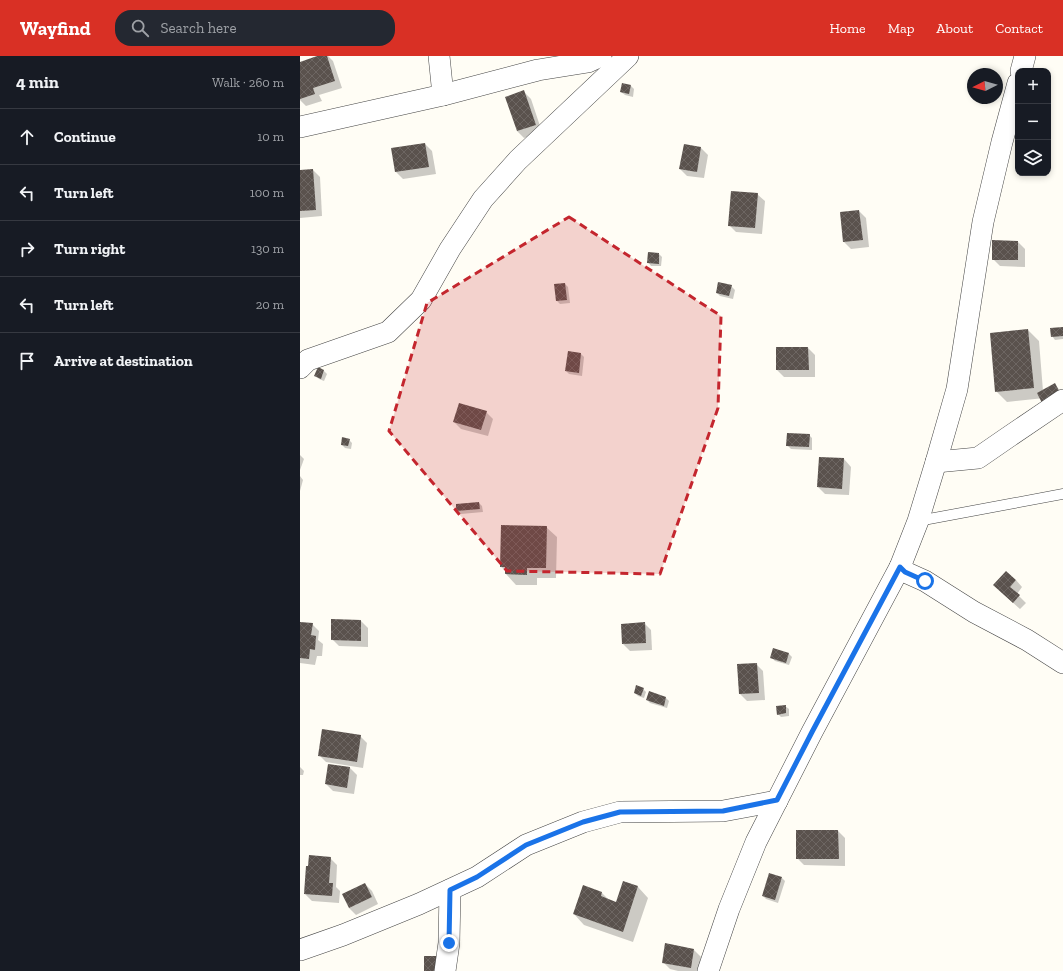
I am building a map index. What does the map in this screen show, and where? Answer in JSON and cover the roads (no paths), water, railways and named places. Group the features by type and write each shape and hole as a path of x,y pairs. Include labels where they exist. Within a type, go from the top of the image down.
{"street":[{"path":"439,56 443,95"},
{"path":"300,127 443,95 538,70 588,62 601,56"},
{"path":"300,368 308,360 388,332 422,300 450,249 483,199 518,160 628,56"},
{"path":"1022,68 1025,56"},
{"path":"708,971 729,909 756,842 900,567 918,521 958,389 983,222 1015,94"},
{"path":"936,462 978,458 1063,400"},
{"path":"900,567 905,572 925,581 974,612 1027,640 1063,663"},
{"path":"300,950 357,929 450,890 477,877 526,845 583,822 620,812 723,811 777,800"},
{"path":"445,971 449,943 450,890"}],"lane":[{"path":"918,521 1063,494"}]}
